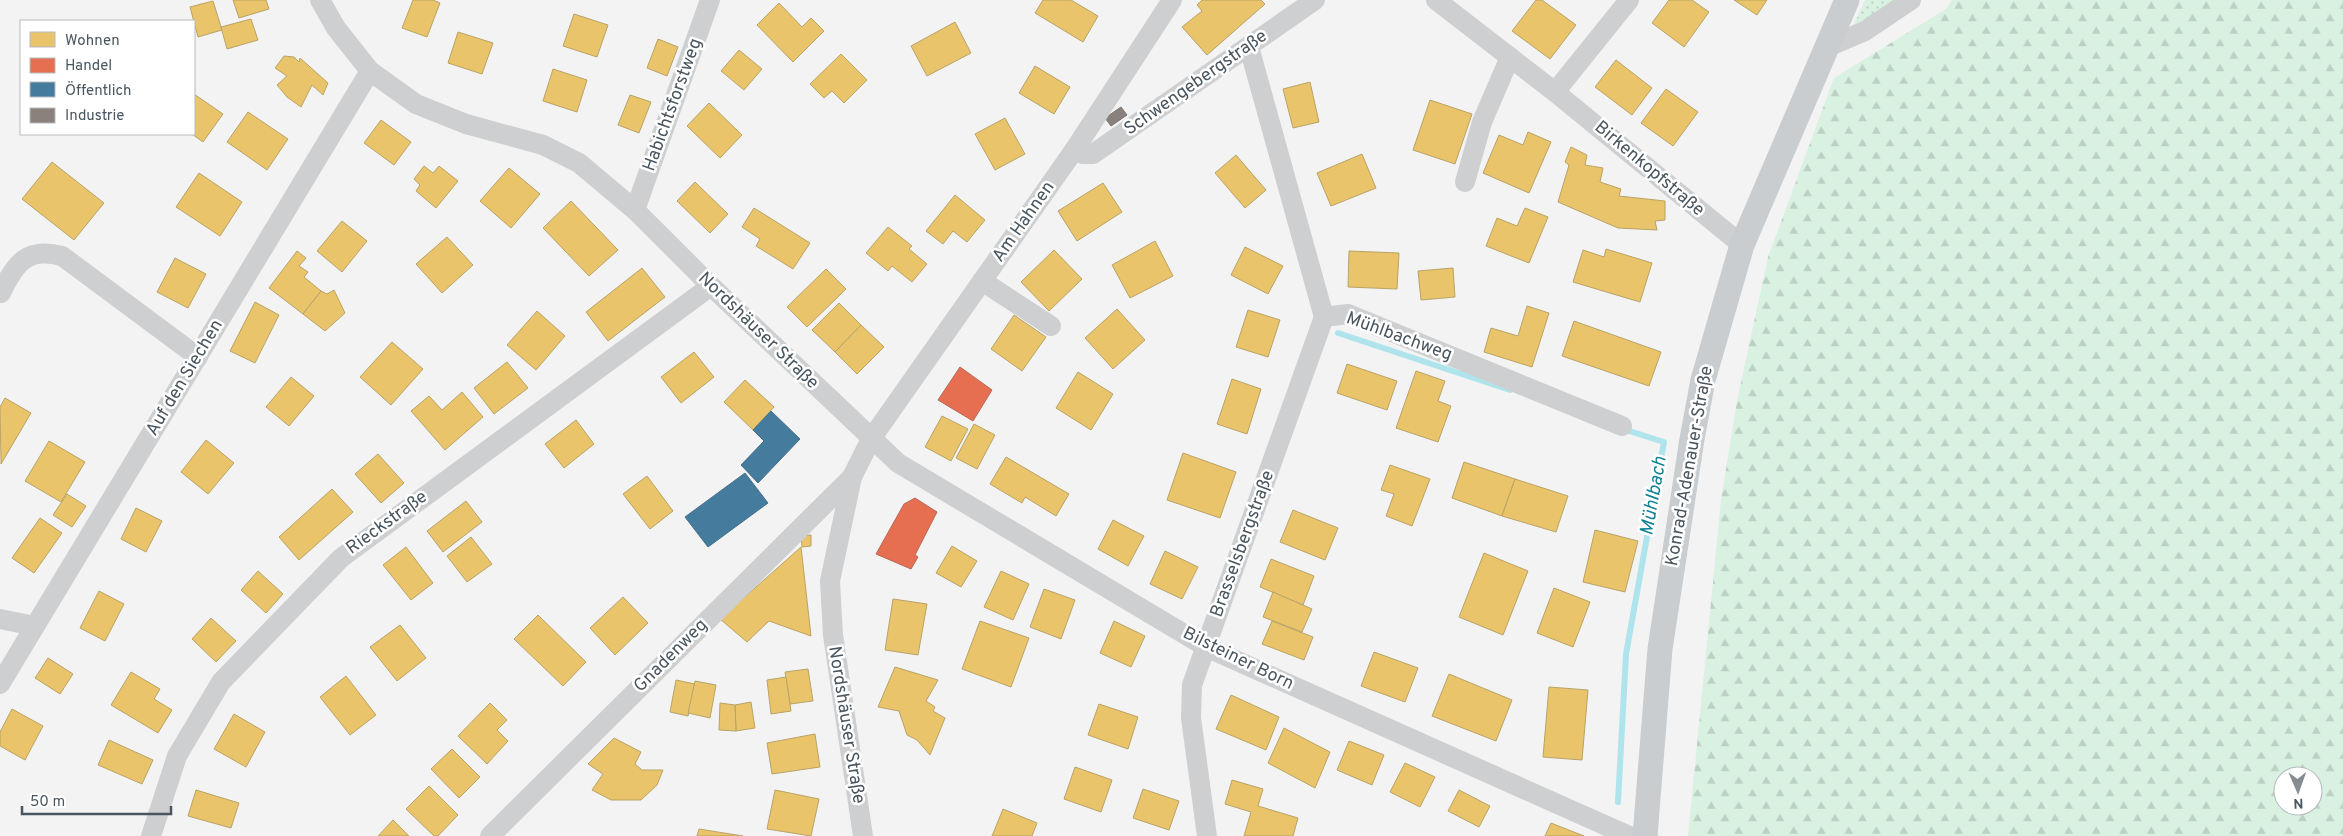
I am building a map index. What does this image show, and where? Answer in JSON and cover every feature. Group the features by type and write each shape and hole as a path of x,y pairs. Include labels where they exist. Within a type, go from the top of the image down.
{"main road":[{"name":"Konrad-Adenauer-Straße","path":"1645,836 1660,650 1692,439 1703,380 1742,245 1847,0"}],"street":[{"name":"Nordshäuser Straße","path":"320,0 336,28 370,71 416,104 466,124 542,145 579,163 635,210 710,286 871,439 852,477 830,581 832,635 863,836"},
{"name":"Habichtsforstweg","path":"635,210 710,0"},
{"name":"Am Hahnen","path":"871,439 1075,149 1172,0"},
{"name":"Schwengebergstraße","path":"1075,149 1084,154 1094,154 1315,0"},
{"name":"Birkenkopfstraße","path":"1436,0 1555,92 1742,245"},
{"path":"1555,92 1629,0"},
{"path":"1825,48 1865,31 1911,0"},
{"name":"Mühlbachweg","path":"1249,47 1324,317 1348,314 1622,426"},
{"path":"1465,182 1482,122 1510,57"},
{"name":"Auf den Siechen","path":"0,684 370,71"},
{"path":"1,293 10,273 28,255 47,253 62,256 198,356"},
{"path":"982,281 1051,326"},
{"name":"Rieckstraße","path":"151,836 177,756 221,682 341,558 710,286"},
{"name":"Brasselsbergstraße","path":"1207,836 1191,718 1192,685 1324,317"},
{"name":"Bilsteiner Born","path":"871,439 898,463 1206,647 1629,836"},
{"name":"Gnadenweg","path":"490,836 852,477"},
{"path":"0,620 35,626"}],"green space":[{"path":"1865,0 1894,0 1850,33"},
{"path":"1952,0 2343,0 2343,836 1688,836 1721,500 1737,401 1768,257 1834,78 1946,9"}],"building: Wohnen":[{"path":"233,0 266,0 269,9 239,18"},
{"path":"413,0 433,0 440,3 427,37 402,28"},
{"path":"1043,0 1071,0 1098,16 1083,42 1035,13"},
{"path":"1202,0 1261,0 1265,4 1207,55 1182,27 1202,11 1197,5"},
{"path":"1536,0 1542,0 1576,25 1550,59 1512,31"},
{"path":"1669,0 1692,0 1709,12 1684,47 1652,23"},
{"path":"1734,0 1767,0 1757,15"},
{"path":"213,1 222,30 198,37 190,7"},
{"path":"779,3 802,27 811,18 824,31 793,62 757,25"},
{"path":"574,14 608,25 597,57 563,46"},
{"path":"251,19 258,40 227,49 221,27"},
{"path":"955,22 971,53 927,76 911,46"},
{"path":"458,32 493,43 482,74 448,63"},
{"path":"658,39 678,47 667,76 647,68"},
{"path":"739,50 762,69 744,90 721,71"},
{"path":"841,54 867,80 844,103 832,91 824,98 810,84"},
{"path":"284,56 294,57 299,62 300,58 328,83 323,95 312,85 301,107 287,97 277,85 287,76 275,68"},
{"path":"1616,60 1652,88 1632,115 1595,87"},
{"path":"1035,66 1070,87 1054,114 1019,93"},
{"path":"553,69 587,80 577,112 543,101"},
{"path":"1310,82 1319,122 1293,128 1283,89"},
{"path":"1666,89 1698,112 1673,146 1641,123"},
{"path":"195,95 223,114 203,142 193,135 195,135"},
{"path":"630,95 651,102 639,133 618,125"},
{"path":"1430,100 1472,114 1455,164 1413,150"},
{"path":"709,103 742,135 720,158 687,126"},
{"path":"248,112 288,139 267,170 227,142"},
{"path":"1005,118 1025,154 995,170 975,134"},
{"path":"381,120 411,142 394,165 364,143"},
{"path":"1528,132 1551,142 1529,193 1483,173 1499,135 1523,145"},
{"path":"1571,147 1587,155 1585,165 1603,168 1600,182 1621,189 1619,196 1665,201 1665,220 1655,221 1657,230 1618,228 1558,202 1569,165 1565,162"},
{"path":"1362,154 1376,188 1331,206 1317,173"},
{"path":"1236,155 1266,190 1245,208 1215,173"},
{"path":"52,162 104,203 74,240 22,199"},
{"path":"424,166 433,173 439,166 458,181 436,208 416,191 420,185 414,179"},
{"path":"509,168 540,194 511,228 480,201"},
{"path":"199,173 242,202 220,236 176,207"},
{"path":"695,182 728,214 710,233 677,201"},
{"path":"1103,183 1122,212 1077,241 1058,211"},
{"path":"955,195 985,220 967,242 953,231 943,244 926,231"},
{"path":"571,201 618,250 589,276 543,228"},
{"path":"754,208 810,243 793,269 756,246 760,239 742,227"},
{"path":"1525,208 1548,217 1529,263 1486,246 1497,218 1517,226"},
{"path":"342,221 367,241 342,272 317,251"},
{"path":"888,227 912,246 909,249 927,264 912,282 892,266 888,271 866,253"},
{"path":"447,237 473,265 442,293 416,264"},
{"path":"1155,241 1173,276 1130,298 1112,265"},
{"path":"1245,247 1283,266 1268,294 1231,275"},
{"path":"1606,249 1652,263 1640,302 1573,282 1583,250 1604,257"},
{"path":"1054,250 1082,279 1049,311 1021,282"},
{"path":"297,251 306,258 299,266 308,272 304,277 321,291 303,314 269,288"},
{"path":"1349,251 1399,253 1397,289 1348,287"},
{"path":"175,258 206,274 188,308 157,292"},
{"path":"642,268 665,297 608,341 586,312"},
{"path":"1453,268 1455,297 1421,300 1418,271"},
{"path":"826,269 846,289 807,327 787,307"},
{"path":"334,290 345,313 325,331 303,314 321,291 327,294"},
{"path":"255,302 279,315 255,363 230,351"},
{"path":"839,303 861,325 835,352 812,330"},
{"path":"1527,306 1549,313 1532,367 1484,352 1491,328 1518,336"},
{"path":"1117,309 1145,340 1113,369 1085,338"},
{"path":"1248,310 1280,320 1268,357 1236,347"},
{"path":"537,311 565,336 536,370 507,345"},
{"path":"1014,315 1046,337 1022,371 991,349"},
{"path":"1574,321 1661,352 1649,386 1562,356"},
{"path":"861,325 884,347 857,374 835,352"},
{"path":"392,342 423,369 391,405 360,377"},
{"path":"694,352 714,377 681,403 661,377"},
{"path":"507,362 528,388 494,414 474,388"},
{"path":"1347,364 1397,381 1387,410 1337,393"},
{"path":"1416,371 1445,381 1438,401 1451,406 1438,442 1396,428"},
{"path":"1078,372 1113,394 1091,430 1056,408"},
{"path":"291,377 314,396 289,426 266,407"},
{"path":"1232,379 1261,389 1247,434 1217,424"},
{"path":"745,380 774,407 753,430 724,402"},
{"path":"462,392 483,417 445,450 411,411 429,396 442,410"},
{"path":"5,398 31,413 1,464 0,407"},
{"path":"942,416 968,429 951,461 925,447"},
{"path":"576,420 594,444 564,468 545,444"},
{"path":"974,424 995,435 977,469 956,458"},
{"path":"206,440 234,463 208,494 181,472"},
{"path":"49,441 85,462 61,502 25,481"},
{"path":"1183,453 1236,472 1220,518 1167,500"},
{"path":"378,454 404,483 381,503 355,474"},
{"path":"1006,457 1069,494 1056,516 1025,497 1022,503 990,484"},
{"path":"1464,462 1515,479 1502,516 1452,498"},
{"path":"1390,465 1430,479 1412,526 1386,516 1394,494 1381,490"},
{"path":"647,476 673,511 650,529 623,494"},
{"path":"1515,479 1568,496 1556,532 1502,516"},
{"path":"332,489 353,512 299,560 279,537"},
{"path":"67,494 86,506 72,527 53,515"},
{"path":"466,501 482,522 443,552 427,531"},
{"path":"136,508 162,521 146,552 121,539"},
{"path":"1293,510 1338,528 1325,560 1280,542"},
{"path":"40,518 62,533 34,573 12,558"},
{"path":"1113,520 1144,536 1128,566 1098,549"},
{"path":"1595,530 1638,541 1625,592 1583,582"},
{"path":"811,535 811,546 802,547 801,536"},
{"path":"471,537 492,564 467,582 447,556"},
{"path":"952,546 977,561 961,587 936,573"},
{"path":"406,547 433,583 411,600 383,565"},
{"path":"801,547 811,636 769,621 747,642 720,619"},
{"path":"1165,551 1198,567 1182,599 1150,584"},
{"path":"1484,553 1528,571 1503,635 1459,617"},
{"path":"1271,559 1314,576 1303,605 1260,587"},
{"path":"258,571 283,594 266,613 241,590"},
{"path":"1001,571 1029,584 1013,620 984,607"},
{"path":"1554,588 1590,602 1573,647 1537,633"},
{"path":"1044,589 1075,600 1061,639 1030,627"},
{"path":"99,591 124,604 105,641 80,628"},
{"path":"1273,592 1312,609 1302,632 1263,617"},
{"path":"623,597 648,623 615,655 590,628"},
{"path":"893,599 927,604 918,655 885,650"},
{"path":"538,615 586,662 563,686 514,639"},
{"path":"211,618 236,641 216,662 192,639"},
{"path":"980,621 1029,638 1011,687 962,669"},
{"path":"1114,621 1145,636 1131,667 1100,653"},
{"path":"1272,621 1313,637 1304,660 1262,644"},
{"path":"400,625 426,658 397,681 370,647"},
{"path":"1374,652 1418,668 1405,702 1361,686"},
{"path":"48,658 73,674 60,694 35,678"},
{"path":"895,667 938,680 926,701 935,707 933,711 945,718 930,755 917,740 907,735 899,711 878,707"},
{"path":"808,669 813,701 790,704 785,672"},
{"path":"131,672 160,689 154,699 172,710 158,733 111,705"},
{"path":"1449,674 1512,700 1496,741 1432,716"},
{"path":"346,676 376,715 350,735 320,697"},
{"path":"786,677 791,711 771,714 767,680"},
{"path":"676,680 695,684 688,716 670,712"},
{"path":"695,681 716,685 710,718 688,713"},
{"path":"1549,687 1588,690 1582,760 1543,757"},
{"path":"1231,695 1279,717 1266,750 1216,729"},
{"path":"751,702 755,728 736,731 735,705"},
{"path":"490,703 507,720 497,730 508,741 487,764 458,736"},
{"path":"720,703 735,705 736,731 719,730"},
{"path":"1099,704 1138,717 1128,749 1088,735"},
{"path":"12,709 43,726 25,760 0,746 0,732"},
{"path":"234,714 265,732 246,767 214,749"},
{"path":"1284,728 1330,752 1315,788 1268,763"},
{"path":"815,734 820,767 772,774 767,743"},
{"path":"614,738 641,752 635,764 642,770 663,770 657,785 641,800 611,800 592,790 603,774 588,764"},
{"path":"109,740 153,760 142,784 98,765"},
{"path":"1349,741 1384,755 1372,785 1337,770"},
{"path":"452,749 480,777 459,798 431,769"},
{"path":"1405,763 1435,777 1420,807 1390,792"},
{"path":"1075,767 1112,780 1101,812 1064,799"},
{"path":"1232,780 1263,789 1258,806 1298,818 1293,836 1244,836 1251,812 1225,804"},
{"path":"429,786 458,815 438,836 434,836 406,809"},
{"path":"1143,789 1179,801 1169,830 1133,818"},
{"path":"196,790 239,803 231,828 188,816"},
{"path":"775,790 819,799 811,836 767,829"},
{"path":"1459,790 1490,806 1479,827 1448,811"},
{"path":"1003,809 1037,823 1032,836 992,836"},
{"path":"393,820 409,836 378,836"},
{"path":"1551,823 1584,836 1545,836"},
{"path":"699,829 743,836 697,836"}],"building: Handel":[{"path":"960,367 992,390 973,421 938,400"},
{"path":"915,498 937,512 915,555 918,557 911,569 876,554 904,504"}],"building: Öffentlich":[{"path":"771,411 800,439 758,483 741,465 764,441 753,430"},
{"path":"745,473 768,503 708,547 685,517"}],"building: Industrie":[{"path":"1121,107 1127,115 1111,126 1105,118"}],"waterway":[{"name":"Mühlbach","path":"1338,333 1510,390"},
{"name":"Mühlbach","path":"1618,802 1626,654 1664,442 1623,429"}]}
